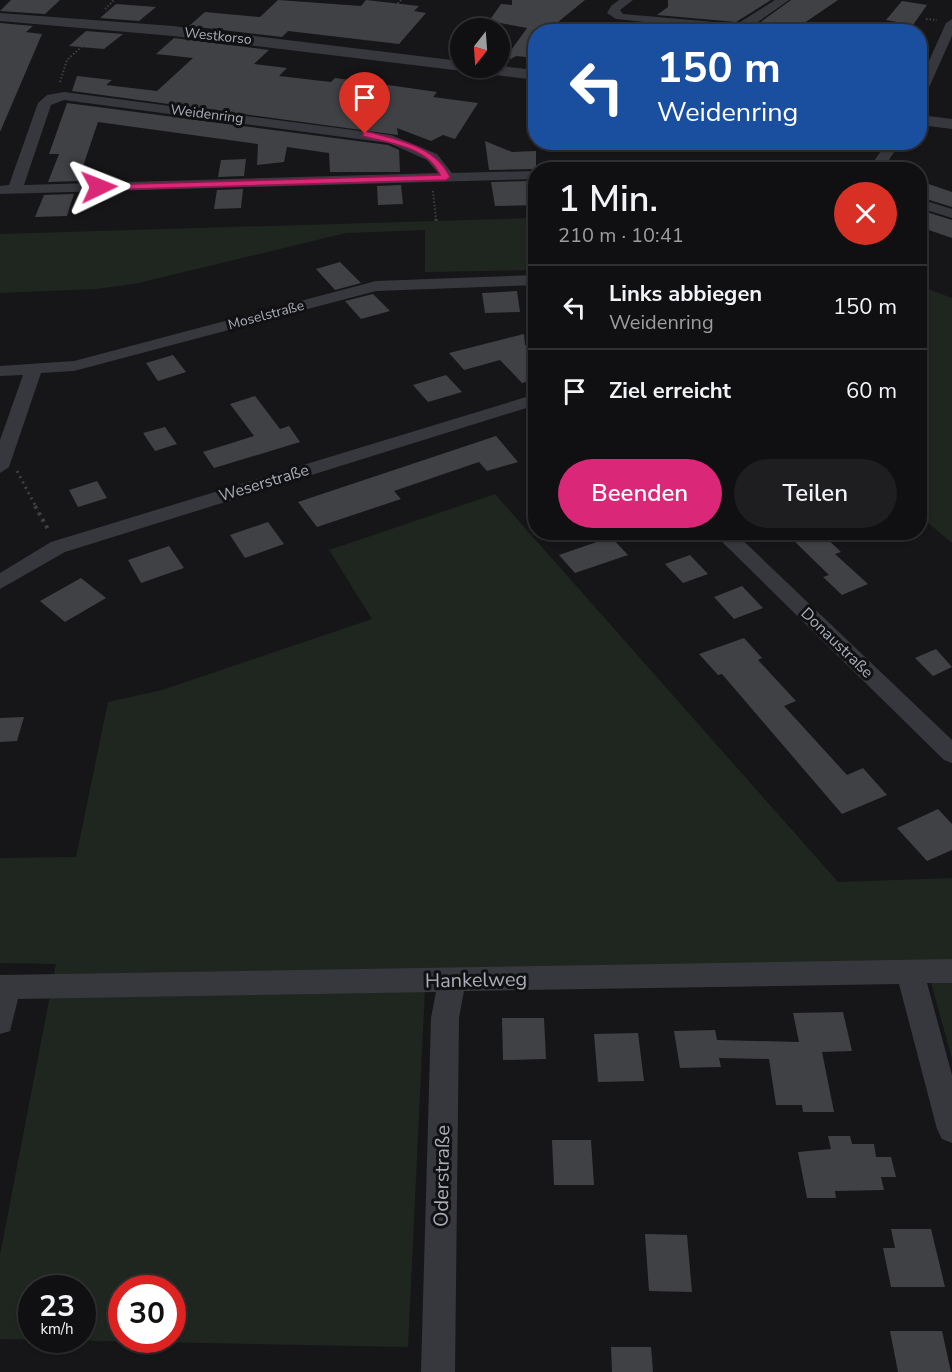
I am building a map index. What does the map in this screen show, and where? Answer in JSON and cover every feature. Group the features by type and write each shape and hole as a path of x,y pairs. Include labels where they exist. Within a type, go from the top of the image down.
{"street":[{"path":"627,0 615,8 613,13 620,16 698,24"},
{"path":"747,24 783,0"},
{"name":"Westkorso","path":"0,16 165,30 450,65"},
{"path":"927,78 952,23"},
{"path":"510,72 528,74"},
{"name":"Weidenring","path":"52,98 64,96 384,138 412,146 430,156 445,170 439,178"},
{"path":"52,98 45,103 7,190 528,175"},
{"path":"927,121 952,124"},
{"path":"927,205 952,214"},
{"name":"Moselstraße","path":"0,371 33,370 90,362 376,286 528,280"},
{"path":"1,463 33,370"},
{"name":"Weserstraße","path":"0,582 58,547 528,401"},
{"name":"Donaustraße","path":"730,540 952,754"},
{"name":"Hankelweg","path":"4,987 952,971"},
{"path":"910,972 952,1130"},
{"name":"Oderstraße","path":"438,1372 445,1018 452,980"},
{"path":"0,1022 4,987"}],"path":[{"path":"367,38 401,0"},
{"path":"52,98 67,60 89,40"},
{"path":"436,223 439,178"},
{"path":"1,463 12,461 58,547"}],"shaded area":[{"path":"528,218 528,270 425,272 425,230 346,233 134,284 96,289 0,293 0,234"},
{"path":"927,289 952,298 952,543 927,522"},
{"path":"495,494 528,531 528,540 536,540 838,882 952,878 952,1059 927,968 426,968 408,1347 186,1343 186,1275 108,1275 108,1341 96,1341 96,1275 18,1275 18,1340 0,1339 0,1255 56,964 0,963 0,858 76,857 108,702 162,690 372,619 329,550"}],"building":[{"path":"11,0 60,0 45,14 0,11"},
{"path":"278,0 361,6 366,0 419,6 414,11 426,13 399,44 288,31 282,37 189,26 205,12 260,17"},
{"path":"512,0 585,0 556,24 528,24 528,57 516,56 511,59 510,52 527,28 510,25 510,18 491,18 501,4 512,5"},
{"path":"668,0 771,0 736,22 657,15 668,7"},
{"path":"791,0 838,0 803,24 758,24"},
{"path":"902,1 927,5 914,24 886,20"},
{"path":"116,4 156,7 139,21 100,18"},
{"path":"0,23 33,26 26,32 42,34 0,132"},
{"path":"86,31 123,34 104,49 69,46"},
{"path":"174,38 269,50 254,64 287,68 279,76 331,82 335,78 395,86 437,92 433,97 478,103 455,139 443,135 431,141 397,128 398,135 72,91 77,76 112,80 106,85 157,91 193,58 156,54"},
{"path":"67,103 388,145 399,150 400,172 330,172 329,153 287,147 284,162 257,165 258,144 98,122 78,181 48,182 59,154 49,154"},
{"path":"485,141 512,152 536,151 536,162 528,162 528,169 489,170"},
{"path":"246,159 244,176 218,177 221,160"},
{"path":"528,181 528,205 495,206 491,182"},
{"path":"927,183 952,192 952,207 927,199"},
{"path":"401,185 403,204 378,205 377,186"},
{"path":"243,189 241,208 214,209 217,190"},
{"path":"74,194 67,216 35,217 44,195"},
{"path":"927,212 952,220 952,238 927,229"},
{"path":"340,262 361,283 335,290 316,269"},
{"path":"517,291 520,312 485,313 482,293"},
{"path":"373,294 390,311 361,319 345,301"},
{"path":"524,334 525,345 528,345 528,381 522,383 500,360 464,370 449,353"},
{"path":"173,355 186,372 158,381 146,363"},
{"path":"446,375 462,392 428,402 413,385"},
{"path":"255,396 280,429 289,426 300,442 214,468 203,452 254,436 230,404"},
{"path":"165,427 177,444 155,451 143,433"},
{"path":"496,436 518,462 487,471 479,462 394,491 401,499 317,527 298,502"},
{"path":"97,481 107,498 78,507 69,490"},
{"path":"268,522 284,544 245,558 230,535"},
{"path":"602,540 614,540 628,555 575,573 559,555"},
{"path":"793,540 828,540 841,552 835,554 868,584 842,595 823,577 829,575"},
{"path":"169,546 184,568 141,583 128,560"},
{"path":"690,555 708,574 683,583 665,564"},
{"path":"81,578 106,598 65,622 40,601"},
{"path":"742,586 763,608 734,619 714,597"},
{"path":"744,638 762,658 758,660 796,701 784,706 847,775 863,768 887,795 842,814 722,674 718,675 699,654"},
{"path":"936,649 952,667 933,676 915,658"},
{"path":"24,717 17,741 0,742 0,718"},
{"path":"938,809 952,824 952,850 927,861 897,828"},
{"path":"843,1012 852,1051 822,1052 834,1112 803,1112 802,1105 776,1105 769,1059 719,1058 721,1067 680,1068 674,1031 715,1030 717,1040 799,1042 793,1013"},
{"path":"502,1018 544,1018 546,1059 503,1060"},
{"path":"638,1033 644,1081 598,1082 594,1034"},
{"path":"828,1136 850,1136 852,1144 874,1144 876,1157 891,1157 896,1177 881,1177 884,1190 835,1191 836,1198 807,1198 798,1152 831,1149"},
{"path":"552,1140 591,1140 594,1185 554,1185"},
{"path":"891,1229 931,1229 945,1287 891,1287 883,1248 895,1248"},
{"path":"645,1234 687,1235 692,1292 649,1291"},
{"path":"890,1331 942,1331 951,1372 898,1372"},
{"path":"611,1347 651,1347 653,1372 612,1372"}],"route":[{"path":"99,187 446,177 445,170 440,164 414,147 392,139 365,134"}]}
